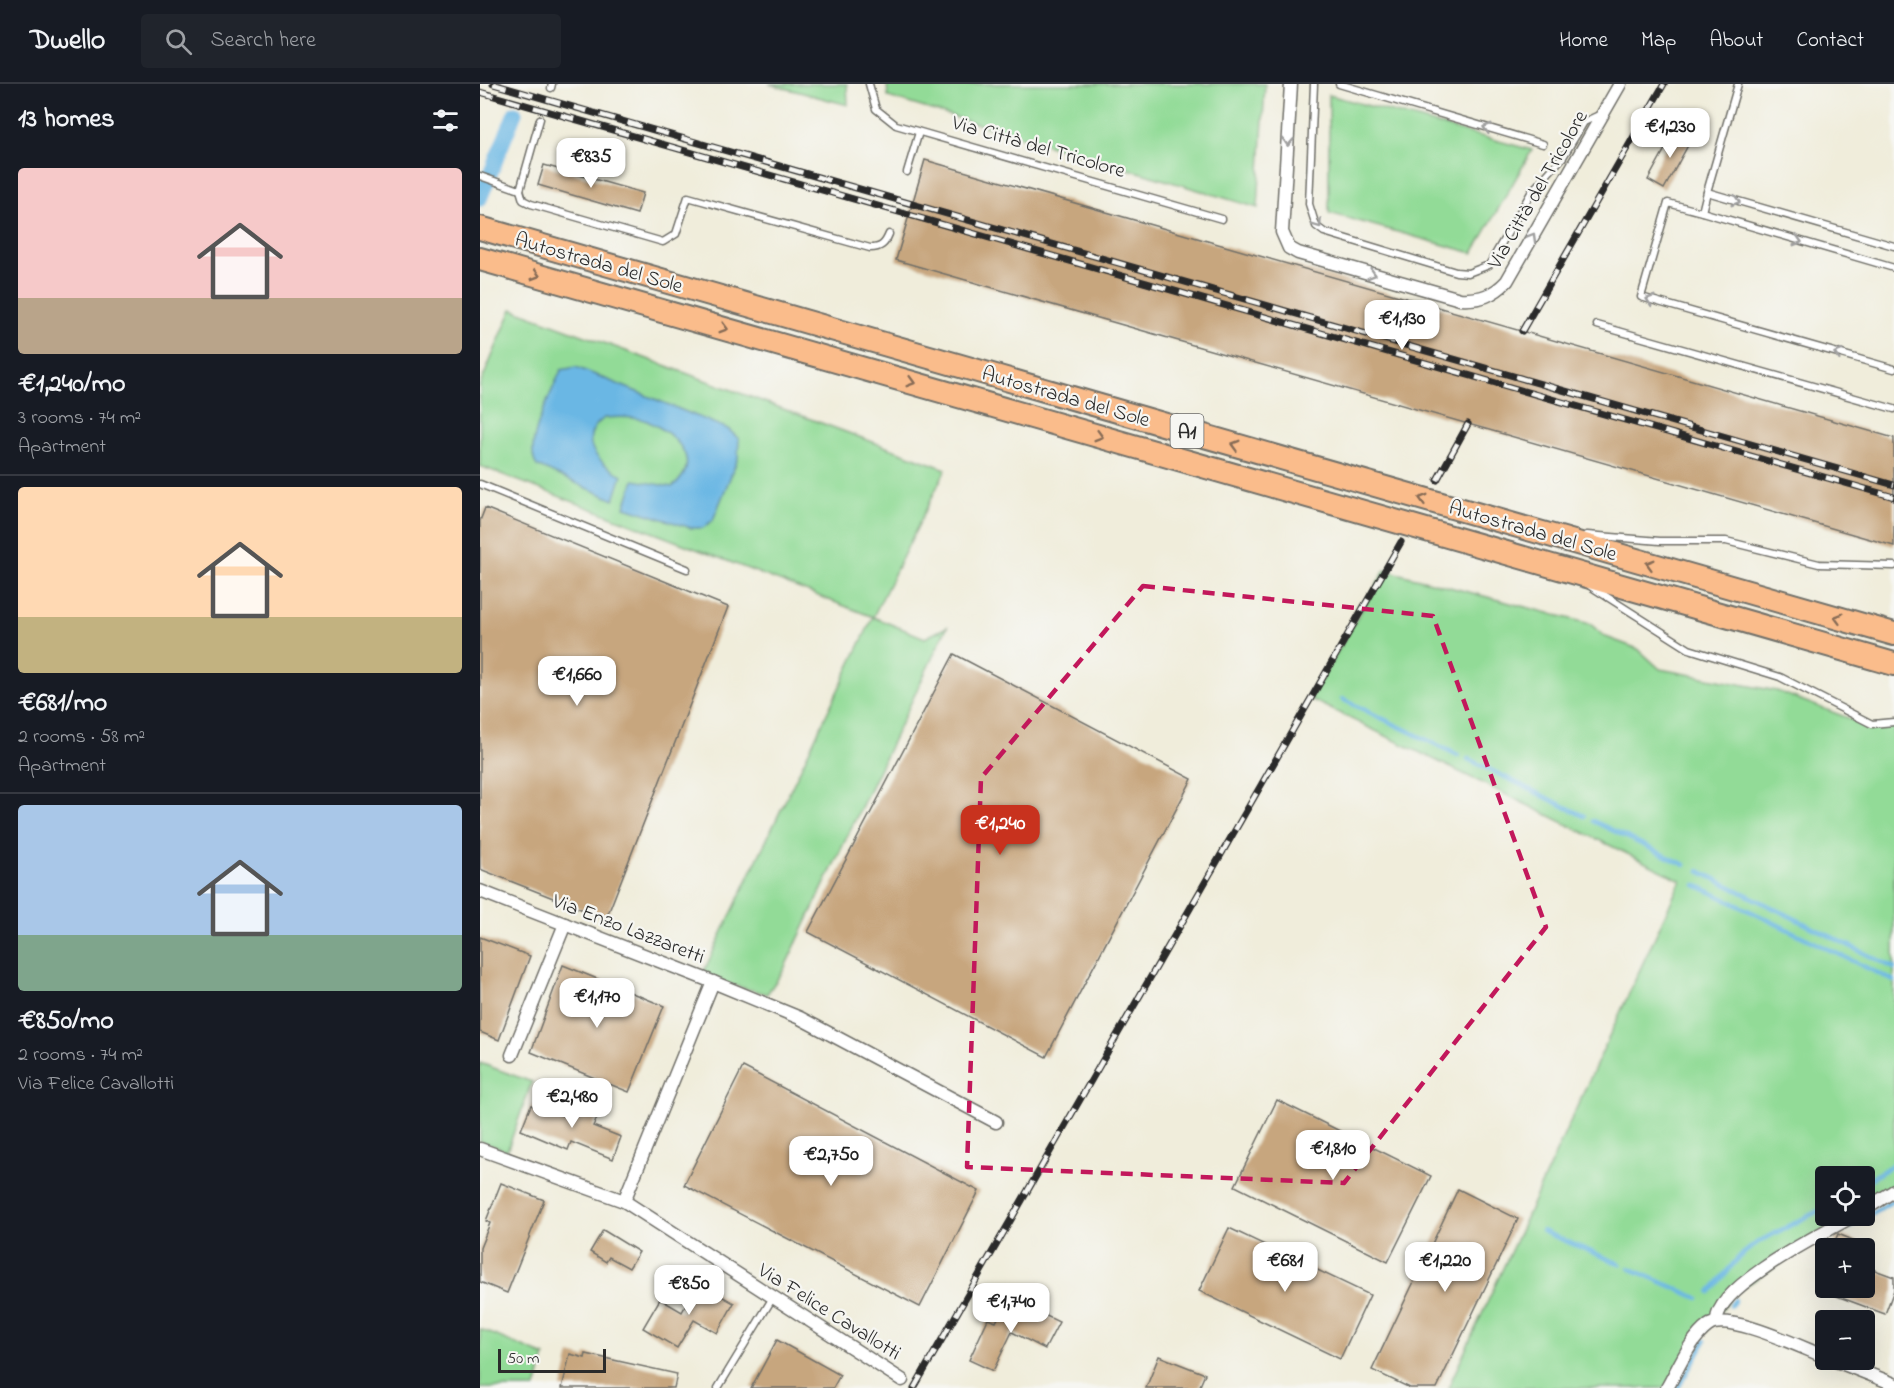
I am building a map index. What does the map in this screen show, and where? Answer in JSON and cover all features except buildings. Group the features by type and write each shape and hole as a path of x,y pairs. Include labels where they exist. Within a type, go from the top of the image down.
{"highway":[{"name":"Autostrada del Sole","path":"480,228 1894,634"},
{"name":"Autostrada del Sole","path":"480,259 1894,664"}],"street":[{"name":"Via Città del Tricolore","path":"1291,84 1282,232 1288,248 1298,253 1460,299 1485,297 1507,281 1620,84"},
{"name":"Via Enzo Lazzaretti","path":"480,891 712,982 624,1201"},
{"path":"512,1055 565,924"},
{"path":"712,982 800,1018 996,1122"},
{"name":"Via Felice Cavallotti","path":"480,1149 624,1201 772,1299 902,1380"},
{"path":"1875,1203 1894,1191"},
{"path":"1717,1321 1718,1311 1725,1302 1754,1275 1836,1226"},
{"path":"1667,1388 1703,1330 1717,1321 1734,1322 1815,1353"},
{"path":"1859,1370 1894,1384"}],"lane":[{"name":"Via Città del Tricolore","path":"869,84 876,109 885,118 919,132 1222,219"},
{"path":"1314,84 1309,204 1316,226 1324,232 1456,272 1468,273 1489,265 1536,185 1563,157 1584,122 1604,113"},
{"path":"1339,84 1543,144"},
{"path":"1702,212 1738,84"},
{"path":"540,119 520,190 523,200 531,204 663,242 676,234 688,197 870,248 879,248 886,243 889,234"},
{"path":"908,172 919,132"},
{"path":"480,176 520,190"},
{"path":"1707,192 1894,246"},
{"path":"1894,268 1668,203 1641,297 1894,369"},
{"path":"1597,325 1894,410"},
{"path":"480,484 687,569"},
{"path":"1539,532 1660,541 1726,541 1819,564 1894,566"},
{"path":"1564,570 1689,649 1780,677 1872,724 1894,722"},
{"path":"718,1388 772,1299"}],"highlighted area":[{"path":"1143,586 1433,616 1546,927 1344,1183 967,1167 981,778"}],"green space":[{"path":"769,84 847,84 848,105"},
{"path":"887,84 1265,84 1258,208 888,97"},
{"path":"1329,95 1532,150 1473,253 1329,213"},
{"path":"512,309 946,469 873,617 480,466 480,385"},
{"path":"1385,570 1590,624 1606,637 1638,649 1660,669 1777,691 1872,727 1894,724 1894,1191 1875,1203 1875,1166 1815,1166 1815,1226 1838,1226 1819,1238 1815,1238 1815,1241 1733,1294 1667,1388 1448,1388 1681,880 1310,699"},
{"path":"873,617 925,638 947,627 783,971 767,994 701,977"},
{"path":"480,1063 532,1082 507,1151 480,1141"},
{"path":"480,1329 545,1356 536,1388 480,1388"}],"water":[{"path":"576,367 728,429 739,439 738,458 713,520 703,528 691,528 625,507 634,480 672,487 682,477 686,468 686,458 676,441 657,426 642,419 604,418 595,426 591,434 593,450 598,457 622,475 614,500 537,466 533,457 533,445 540,419 561,370"}],"waterway":[{"path":"480,199 515,113"},
{"path":"1342,699 1458,755"},
{"path":"1468,759 1584,816"},
{"path":"1593,821 1685,865"},
{"path":"1699,871 1894,968"},
{"path":"1696,885 1894,981"},
{"path":"1875,1176 1894,1164"},
{"path":"1850,1227 1894,1200"},
{"path":"1710,1292 1739,1257 1758,1242 1815,1213"},
{"path":"1542,1231 1620,1264"},
{"path":"1629,1268 1698,1298"},
{"path":"1731,1305 1735,1300"},
{"path":"1678,1388 1705,1341"}],"railway":[{"path":"493,84 1894,485"},
{"path":"1522,331 1664,84"},
{"path":"480,92 1894,497"},
{"path":"1437,480 1468,424"},
{"path":"914,1388 1401,542"}]}
